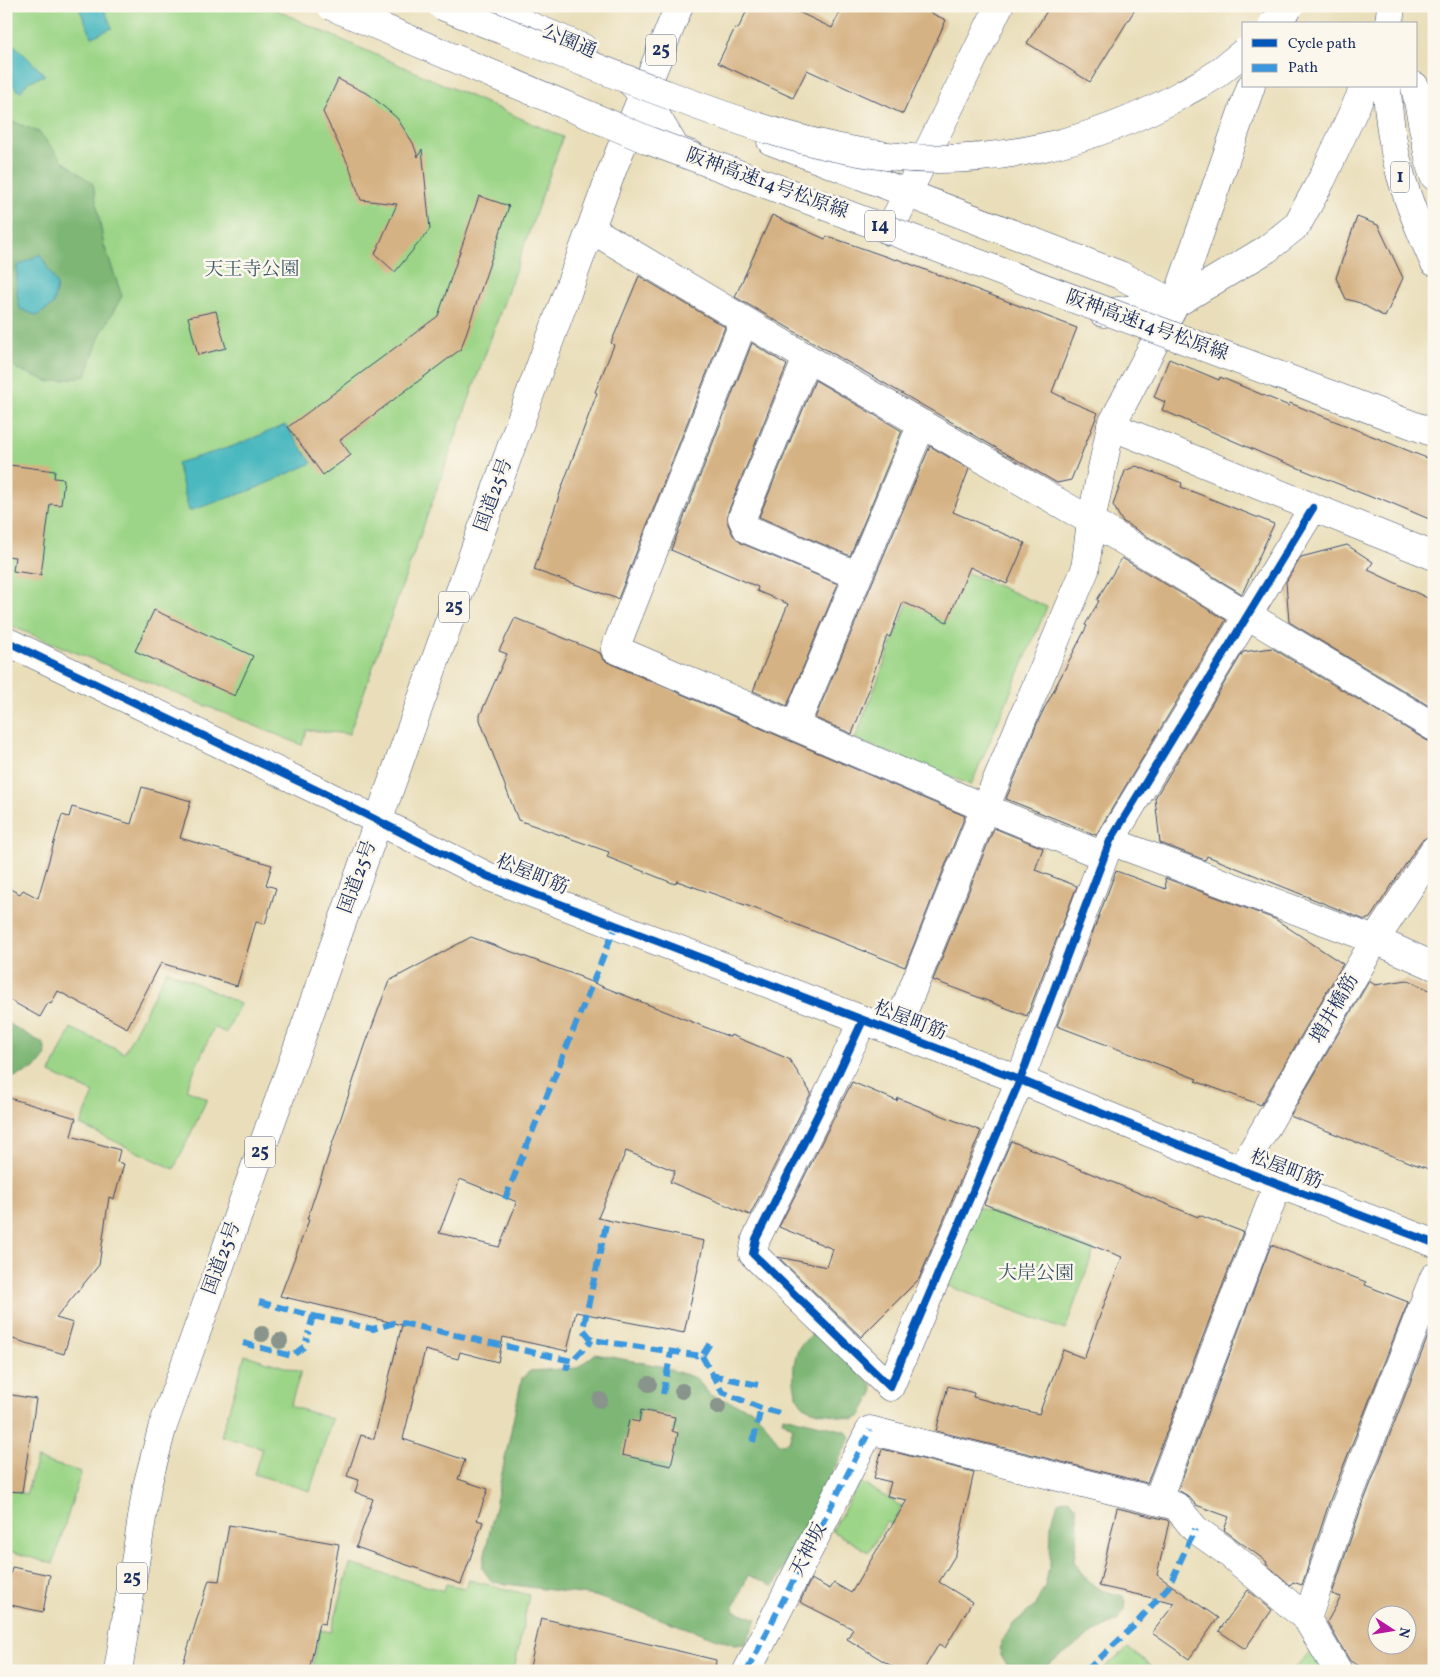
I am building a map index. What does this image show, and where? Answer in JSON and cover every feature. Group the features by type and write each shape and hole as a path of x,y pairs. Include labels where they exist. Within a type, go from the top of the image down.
{"main road":[{"name":"阪神高速14号松原線","path":"331,6 650,141 1434,433"},
{"path":"442,6 614,75 725,116 777,133 833,147 888,156 946,159 1001,155 1059,143 1104,130 1162,106 1213,77 1242,54"},
{"name":"公園通","path":"484,6 607,58 643,94"},
{"name":"25","path":"643,94 679,6"},
{"path":"889,231 999,6"},
{"path":"1274,22 1280,6"},
{"path":"1275,22 1290,6"},
{"path":"1390,22 1391,6"},
{"path":"1391,22 1397,6"},
{"path":"894,1033 985,808 1085,570 1091,521 1111,426 1175,304 1251,88"},
{"path":"643,94 676,149 1106,314 1175,304 1267,249 1297,225 1322,179 1364,88"},
{"name":"1","path":"1387,88 1388,116 1398,169 1415,219 1434,262"},
{"path":"1415,88 1434,176"},
{"path":"643,94 692,110 1120,275 1175,304"},
{"name":"国道25号","path":"118,1671 147,1486 162,1429 378,820 591,229 643,94"},
{"path":"591,229 744,321 1091,521 1434,727"},
{"path":"744,321 615,649 985,808 1375,940 1434,966"},
{"path":"808,358 742,518 748,529 858,576"},
{"path":"795,726 922,424"},
{"path":"1111,426 1434,556"},
{"path":"863,1020 838,1076 756,1239 753,1254 890,1387 1020,1080 1107,848 1314,508"},
{"name":"松屋町筋","path":"6,641 378,820 487,876 1020,1080 1241,1170 1434,1243"},
{"name":"増井橋筋","path":"1241,1170 1375,940 1434,850"},
{"path":"1278,1184 1157,1501 1176,1506 1195,1529 1226,1551 1307,1619 1338,1671"},
{"path":"1307,1619 1345,1506 1434,1277"},
{"name":"天神坂","path":"747,1671 870,1430 1157,1501"}],"green space":[{"name":"天王寺公園","path":"6,6 269,6 563,137 349,734 307,730 302,745 6,624"},
{"path":"6,119 39,132 63,161 93,184 104,245 122,296 100,335 86,376 50,382 17,369 6,358"},
{"path":"926,555 1047,607 971,785 855,739"},
{"path":"167,970 240,1004 226,1033 214,1027 186,1089 207,1099 174,1169 80,1125 94,1093 50,1073 71,1028 124,1053"},
{"path":"6,1022 44,1044 46,1055 35,1069 6,1080"},
{"name":"大岸公園","path":"975,1206 1094,1250 1065,1330 943,1284"},
{"path":"815,1332 872,1385 873,1393 860,1417 853,1419 811,1410 801,1403 797,1396 794,1369 797,1352 800,1346"},
{"path":"595,1354 660,1366 696,1378 710,1395 753,1410 763,1420 779,1444 789,1441 793,1428 782,1420 783,1416 846,1431 850,1438 774,1586 748,1575 733,1610 757,1619 745,1644 735,1645 595,1596 492,1582 482,1568 522,1378 530,1371 577,1368"},
{"path":"245,1355 301,1372 290,1406 332,1419 310,1491 254,1474 262,1448 221,1436"},
{"path":"37,1459 81,1472 53,1564 6,1550 6,1489 26,1494"},
{"path":"860,1482 902,1506 892,1524 886,1522 869,1552 832,1531"},
{"path":"1068,1499 1076,1506 1078,1527 1074,1561 1084,1577 1096,1587 1123,1596 1126,1601 1125,1609 1117,1621 1091,1634 1039,1671 1013,1671 1000,1656 1001,1641 1014,1623 1034,1607 1045,1586 1050,1563 1051,1525 1058,1502"},
{"path":"350,1564 444,1591 446,1584 466,1588 469,1580 529,1595 514,1671 311,1671 320,1630 331,1632"},
{"path":"1316,1645 1332,1671 1292,1671"},
{"path":"1128,1648 1157,1671 1101,1671"}],"water":[{"path":"78,6 103,6 112,28 92,37"},
{"path":"6,37 45,75 28,82 20,92 6,79"},
{"path":"40,254 57,285 53,305 37,316 20,309 17,295 17,266"},
{"path":"285,425 312,463 252,490 189,511 177,463 231,447"}],"building":[{"path":"749,6 786,6 832,28 843,6 916,6 946,20 903,114 807,70 793,98 718,63 735,28 738,29"},
{"path":"1050,6 1137,6 1090,82 1027,43"},
{"path":"338,79 370,95 397,118 413,143 418,157 422,149 430,229 395,272 375,254 397,204 361,200 349,166 323,112"},
{"path":"479,196 509,206 461,349 340,440 351,455 323,475 288,427 438,316"},
{"path":"772,215 825,239 827,236 897,259 1077,328 1052,392 1098,413 1071,480 1057,483 735,297"},
{"path":"1357,217 1378,225 1403,278 1385,317 1360,303 1346,299 1336,278"},
{"path":"639,276 725,327 618,599 534,570 597,393 595,392 614,345 611,343"},
{"path":"216,311 226,348 198,355 188,317"},
{"path":"752,343 787,365 728,512 728,524 733,535 741,543 838,584 787,706 753,691 788,604 757,591 758,587 671,550"},
{"path":"1169,359 1219,380 1220,377 1289,406 1290,403 1434,461 1434,521 1266,455 1162,410 1165,402 1154,397"},
{"path":"815,380 902,431 850,556 759,517"},
{"path":"930,446 969,469 953,512 1025,543 1007,584 970,567 947,622 903,602 890,637 887,636 852,734 815,718"},
{"path":"10,465 55,471 54,478 64,479 61,505 50,504 41,575 13,571 15,557 6,556 6,493"},
{"path":"1136,466 1182,483 1181,487 1274,524 1242,594 1122,521 1113,505 1125,471"},
{"path":"1347,545 1373,562 1368,570 1434,601 1434,709 1289,622 1286,582 1301,557"},
{"path":"1122,558 1226,620 1096,835 1006,799 1039,719 1087,626 1085,625 1099,601 1097,600"},
{"path":"154,610 253,656 235,696 135,651"},
{"path":"515,618 600,653 603,659 609,663 965,816 905,967 762,911 677,881 675,884 607,857 609,852 518,820 480,720 480,715 507,654 499,651"},
{"path":"1272,648 1434,743 1434,833 1421,841 1370,918 1365,920 1207,856 1205,860 1160,843 1155,798 1243,652"},
{"path":"142,787 191,801 180,838 272,865 266,885 276,888 265,924 256,922 237,986 161,963 127,1028 58,991 51,1004 48,1003 40,1017 6,998 6,887 20,894 23,890 38,898 62,815 69,817 72,807 131,824"},
{"path":"994,828 1043,848 1035,870 1077,886 1027,1016 933,980"},
{"path":"1116,871 1166,889 1165,878 1275,919 1343,964 1261,1105 1057,1026"},
{"path":"471,937 581,977 789,1059 811,1093 750,1215 670,1182 675,1171 626,1151 598,1218 704,1241 684,1333 576,1312 567,1351 503,1337 498,1362 460,1352 458,1359 425,1350 403,1439 465,1460 458,1479 488,1489 477,1520 483,1522 461,1584 356,1547 373,1499 355,1492 359,1480 347,1476 361,1435 374,1439 402,1325 280,1296 309,1220 307,1219 366,1043 389,981","holes":["460,1179 517,1202 499,1247 439,1233"]},
{"path":"1407,980 1434,992 1434,1171 1290,1116 1369,981 1375,985"},
{"path":"852,1082 897,1101 898,1098 981,1131 919,1279 861,1337 778,1257 827,1267 833,1249 779,1227"},
{"path":"6,1097 76,1118 71,1136 120,1150 117,1162 124,1164 114,1199 109,1197 99,1265 56,1318 73,1323 64,1354 6,1337"},
{"path":"1011,1141 1198,1217 1199,1215 1243,1232 1147,1483 936,1431 948,1386 974,1393 973,1397 1039,1414 1063,1350 1084,1358 1122,1257 984,1204"},
{"path":"1271,1245 1366,1282 1365,1285 1408,1302 1330,1500 1302,1585 1293,1582 1290,1585 1266,1564 1267,1562 1224,1530 1229,1517 1196,1505 1188,1496 1178,1490"},
{"path":"1434,1321 1434,1671 1369,1671 1350,1661 1327,1622 1341,1597 1332,1594 1360,1511"},
{"path":"6,1394 36,1399 22,1492 6,1491"},
{"path":"641,1410 675,1417 672,1431 678,1433 671,1466 622,1455 629,1420 639,1422"},
{"path":"882,1449 974,1472 956,1554 939,1582 972,1602 945,1648 939,1644 923,1671 900,1671 847,1639 853,1629 800,1602 811,1579 830,1589 834,1583 851,1593 907,1500 887,1496 891,1482 874,1478"},
{"path":"1117,1508 1169,1522 1157,1575 1218,1618 1189,1659 1152,1633 1175,1603 1099,1586"},
{"path":"229,1525 339,1544 325,1624 319,1623 309,1671 206,1671 183,1664 209,1580 219,1581"},
{"path":"12,1567 50,1575 43,1612 6,1604 6,1592"},
{"path":"1248,1590 1272,1610 1245,1649 1219,1631"},
{"path":"541,1618 716,1660 715,1671 529,1671"}],"marked path":[{"path":"505,1199 616,925"},
{"path":"606,1225 583,1329 592,1340 702,1356 710,1343"},
{"path":"259,1302 313,1316 308,1334"},
{"path":"313,1316 373,1329 394,1323 402,1323 572,1361 592,1340"},
{"path":"243,1343 292,1356 305,1346 307,1338"},
{"path":"663,1394 671,1352"},
{"path":"702,1356 722,1392 761,1408 783,1414"},
{"path":"564,1366 568,1367 568,1364"},
{"path":"711,1375 763,1386"},
{"path":"753,1442 761,1408"},
{"path":"747,1671 870,1430"},
{"path":"1086,1671 1133,1627 1169,1586 1195,1529"}],"cycle path":[{"path":"863,1020 756,1239 753,1254 890,1387 1020,1080 1110,841 1313,508"},
{"path":"6,641 327,795 487,876 1020,1080 1241,1170 1434,1243"}]}
